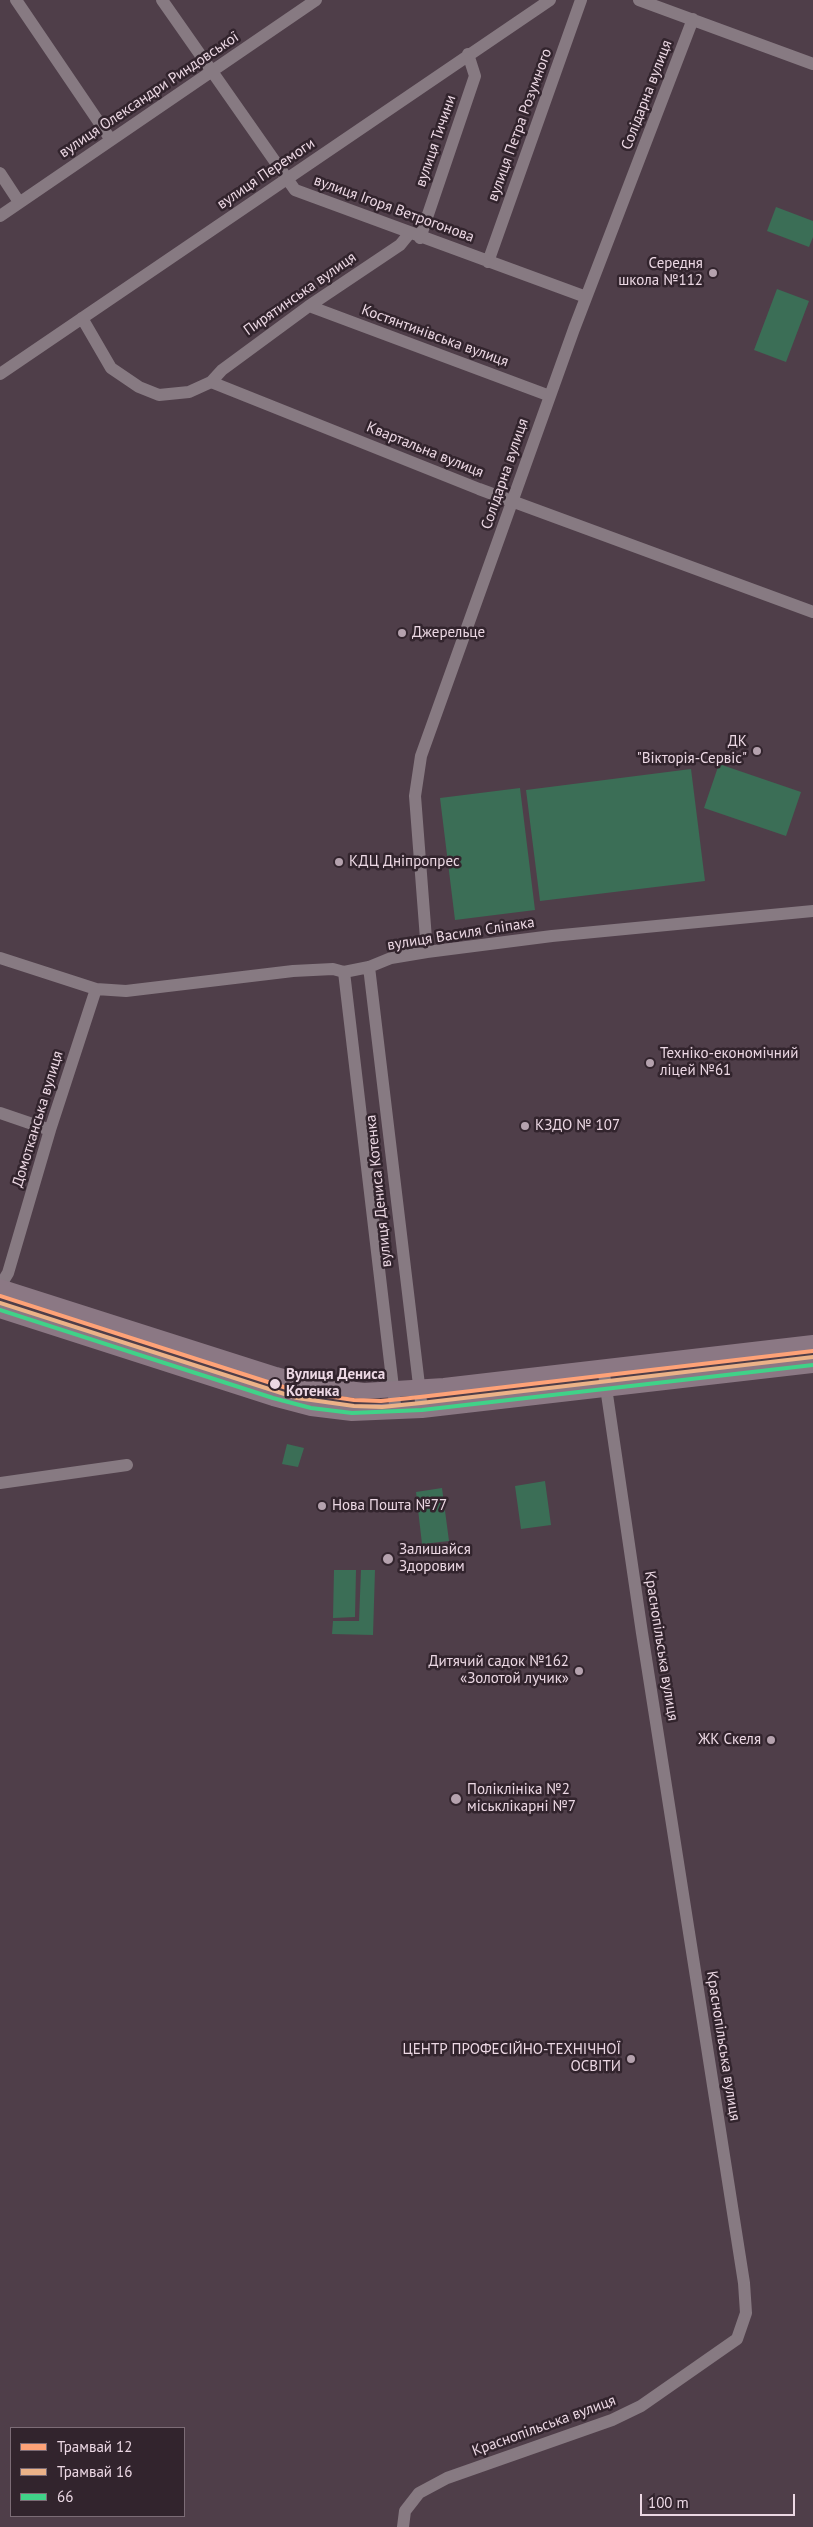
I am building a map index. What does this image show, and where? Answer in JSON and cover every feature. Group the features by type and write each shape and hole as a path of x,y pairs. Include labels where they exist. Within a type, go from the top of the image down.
{"main road":[{"path":"0,1286 299,1382 344,1390 419,1388 813,1343"},
{"path":"0,1310 296,1404 352,1413 396,1413 813,1365"}],"street":[{"path":"16,0 111,140"},
{"name":"вулиця Ігоря Ветрогонова","path":"162,0 295,190 414,236 586,298"},
{"name":"вулиця Перемоги","path":"0,374 550,0"},
{"name":"вулиця Петра Розумного","path":"488,262 581,0"},
{"path":"639,0 813,64"},
{"name":"вулиця Олександри Риндовської","path":"0,216 213,72 309,2"},
{"name":"Солідарна вулиця","path":"427,952 415,814 416,779 428,734 586,298 693,19"},
{"name":"вулиця Тичини","path":"414,236 475,76 468,54"},
{"path":"0,173 20,202"},
{"name":"Пирятинська вулиця","path":"211,382 222,370 309,306 414,236"},
{"name":"Костянтинівська вулиця","path":"309,306 550,396"},
{"path":"82,318 111,368 139,387 159,395 189,392 211,382"},
{"name":"Квартальна вулиця","path":"211,382 513,501 813,612"},
{"name":"вулиця Василя Сліпака","path":"0,958 96,989 126,991 292,971 334,969 344,972 369,967 391,958 427,952 581,933 813,911"},
{"name":"вулиця Дениса Котенка","path":"369,967 422,1410"},
{"name":"вулиця Дениса Котенка","path":"344,972 396,1413"},
{"name":"Домотканська вулиця","path":"0,1286 8,1273 50,1130 96,989"},
{"path":"0,1113 50,1130"},
{"name":"Краснопільська вулиця","path":"403,2527 405,2511 419,2493 447,2478 612,2420 641,2406 737,2339 746,2313 744,2283 642,1633 603,1367"},
{"path":"0,1483 127,1464"}],"green space":[{"path":"776,207 813,221 813,237 809,247 767,231"},
{"path":"777,289 809,301 786,362 754,350"},
{"path":"719,764 801,792 786,836 704,808"},
{"path":"691,769 705,881 540,901 526,790"},
{"path":"520,788 535,910 455,920 440,798"},
{"path":"287,1444 304,1448 298,1467 282,1464"},
{"path":"545,1481 551,1525 521,1529 515,1486"},
{"path":"442,1488 449,1541 422,1544 416,1492"},
{"path":"334,1570 356,1570 355,1617 333,1618"},
{"path":"361,1570 375,1570 373,1635 332,1634 333,1621 359,1621"}],"tram line":[{"name":"12","path":"0,1296 299,1392 354,1400 381,1401 420,1397 813,1351"},
{"name":"16","path":"0,1303 297,1398 354,1406 382,1407 421,1403 813,1357"}],"transit line":[{"name":"66","path":"0,1310 273,1398 311,1408 352,1413 422,1410 813,1365"}],"place":[{"name":"Середня школа №112","path":"713,273"},
{"name":"Джерельце","path":"402,633"},
{"name":"ДК \"Вікторія-Сервіс\"","path":"757,751"},
{"name":"КДЦ Дніпропрес","path":"339,862"},
{"name":"Техніко-економічний ліцей №61","path":"650,1063"},
{"name":"КЗДО № 107","path":"525,1126"},
{"name":"Вулиця Дениса Котенка","path":"275,1384"},
{"name":"Нова Пошта №77","path":"322,1506"},
{"name":"Залишайся Здоровим","path":"388,1559"},
{"name":"Дитячий садок №162 «Золотой лучик»","path":"579,1671"},
{"name":"ЖК Скеля","path":"771,1740"},
{"name":"Поліклініка №2 міськлікарні №7","path":"456,1799"},
{"name":"ЦЕНТР ПРОФЕСІЙНО-ТЕХНІЧНОЇ ОСВІТИ","path":"631,2059"}]}
